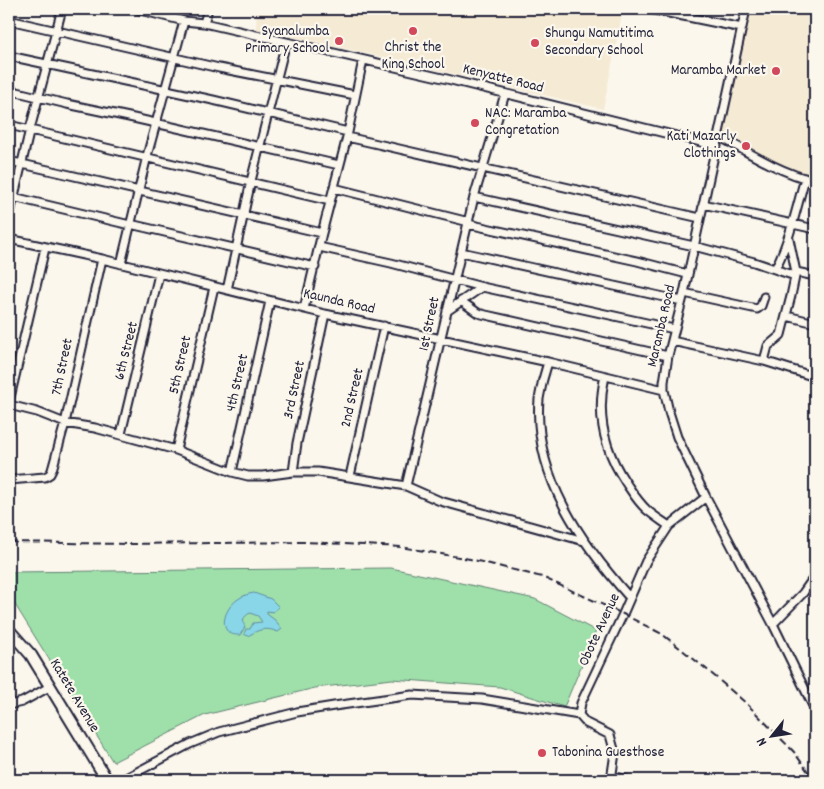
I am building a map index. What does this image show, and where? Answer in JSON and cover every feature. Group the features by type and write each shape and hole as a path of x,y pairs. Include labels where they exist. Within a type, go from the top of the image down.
{"street":[{"path":"9,217 11,196 62,9"},
{"name":"Kenyatte Road","path":"136,9 364,60 717,146"},
{"path":"204,23 208,9"},
{"path":"648,9 742,28"},
{"name":"Maramba Road","path":"746,9 684,293 668,356 664,390 677,437 815,710"},
{"path":"9,20 276,80 355,95"},
{"path":"121,264 147,156 184,21"},
{"path":"227,290 251,181 286,42"},
{"path":"9,56 269,114 483,168 700,218"},
{"path":"304,309 348,135 364,60"},
{"path":"9,90 339,165"},
{"name":"1st Street","path":"406,486 474,198 505,94"},
{"path":"9,124 330,201"},
{"path":"718,136 773,165 815,181"},
{"path":"9,162 322,233"},
{"path":"775,268 789,239 805,178"},
{"path":"334,188 469,223 688,274"},
{"path":"11,196 315,267"},
{"path":"474,198 694,246 795,274 815,276"},
{"path":"703,204 815,229"},
{"name":"Kaunda Road","path":"9,239 102,259 325,314 548,362 664,390"},
{"path":"764,361 768,346 781,335 787,316 795,274 789,239"},
{"path":"319,247 482,287 674,329"},
{"path":"45,248 9,404 65,423 121,434 176,450 232,472 248,476 318,472 406,486 440,501 584,541"},
{"path":"461,252 682,301"},
{"name":"7th Street","path":"9,480 45,477 52,470 65,423 102,259"},
{"name":"6th Street","path":"121,434 159,274"},
{"name":"5th Street","path":"176,450 214,287"},
{"path":"446,312 482,287"},
{"path":"684,293 757,309 761,306 764,297"},
{"name":"4th Street","path":"232,472 270,301"},
{"path":"461,301 486,315 668,356"},
{"name":"3rd Street","path":"293,472 297,443 325,314"},
{"path":"787,316 815,323"},
{"name":"2nd Street","path":"350,476 384,326"},
{"path":"672,341 764,361 815,377"},
{"path":"548,362 541,384 539,420 545,458 558,497 584,541 611,577 630,598"},
{"path":"605,376 601,391 601,419 609,453 634,496 647,510 669,526"},
{"name":"Obote Avenue","path":"579,715 581,703 646,561 669,526 706,497"},
{"path":"773,624 803,593 815,576"},
{"name":"Katete Avenue","path":"9,630 31,655 107,780"},
{"path":"9,705 22,702 51,686"},
{"path":"122,780 190,744 219,732 297,712 412,695 482,699 579,715 586,723 610,735 615,753 612,778 628,780"}],"shaded area":[{"name":"Shungu Namutitima Secondary School","path":"257,9 599,9 622,14 603,109 256,29"},
{"name":"Maramba Market","path":"750,9 815,9 815,179 774,163 722,134"}],"green space":[{"path":"391,568 535,599 596,631 564,707 500,687 392,679 315,688 205,715 113,762 9,595 9,572"}],"water":[{"path":"254,593 271,599 279,607 273,612 267,611 267,614 282,629 278,632 263,630 248,636 244,634 246,629 250,629 253,623 262,622 258,616 250,613 244,619 245,627 240,635 232,634 226,630 224,624 225,616 235,602 243,596"}],"railway":[{"path":"9,542 127,544 306,542 401,547 470,559 542,577 662,634 747,704 794,752 814,780"}],"place":[{"name":"Christ the King School","path":"413,31"},
{"name":"Syanalumba Primary School","path":"339,41"},
{"name":"Shungu Namutitima Secondary School","path":"535,43"},
{"name":"Maramba Market","path":"776,71"},
{"name":"NAC: Maramba Congretation","path":"475,123"},
{"name":"Kati Mazarly Clothings","path":"746,146"},
{"name":"Tabonina Guesthose","path":"542,753"}]}
